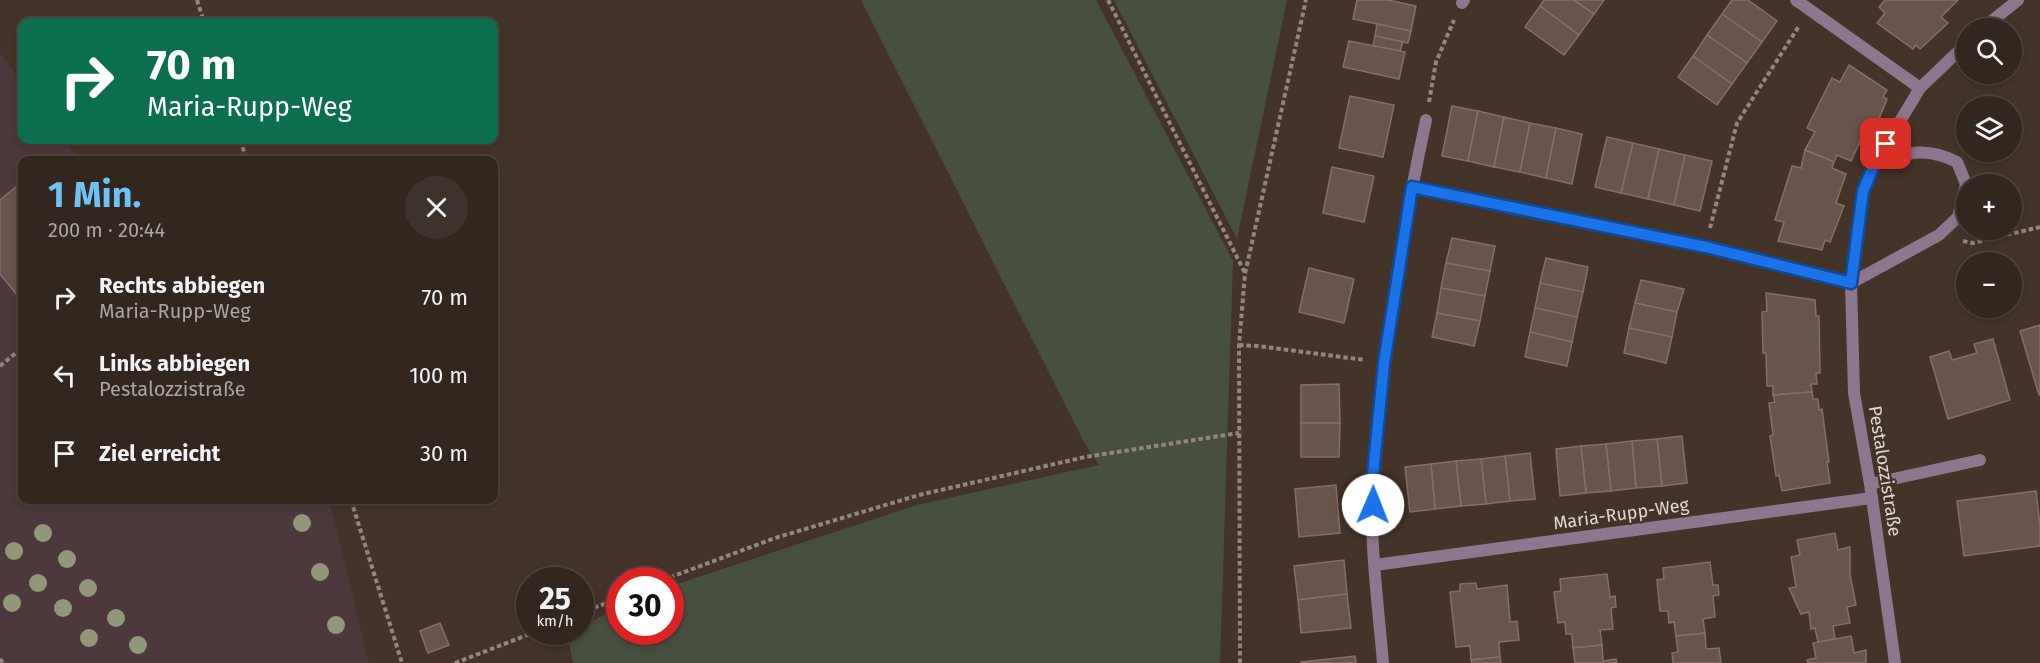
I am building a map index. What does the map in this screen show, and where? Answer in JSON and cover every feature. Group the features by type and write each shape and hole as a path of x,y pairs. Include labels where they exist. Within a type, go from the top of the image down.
{"street":[{"path":"1796,0 1920,88"},
{"path":"1996,18 2018,0"},
{"name":"Pestalozzistraße","path":"1895,663 1870,484 1854,393 1851,283 1863,191 1875,163 1920,88 1956,54"},
{"path":"1383,663 1375,565 1372,485 1384,363 1412,187 1426,120"},
{"path":"1412,187 1706,247 1851,283 1939,235 1958,217 1966,184 1957,162 1940,153 1910,153 1875,163"},
{"path":"1870,484 1980,460"},
{"name":"Maria-Rupp-Weg","path":"1375,565 1872,498"}],"path":[{"path":"197,0 203,18"},
{"path":"1108,0 1245,274"},
{"path":"1240,663 1239,345 1245,274 1306,0"},
{"path":"1426,120 1436,62 1463,2"},
{"path":"1706,247 1737,123 1809,10"},
{"path":"1939,235 1973,243 2040,227"},
{"path":"1239,345 1384,363"},
{"path":"0,366 18,351"},
{"path":"684,572 775,538 919,495 1085,457 1239,433"},
{"path":"352,504 402,663"},
{"path":"456,663 516,639"},
{"path":"0,659 3,663"}],"shaded area":[{"path":"0,53 18,78 18,144 67,144 77,156 18,156 18,504 330,504 369,663 0,663"}],"green space":[{"path":"861,0 1096,0 1233,261 1220,663 573,663 570,645 594,645 594,620 606,614 606,645 684,645 684,582 917,505 1099,465 1084,442"},
{"path":"1114,0 1287,0 1237,239"}],"building":[{"path":"1357,0 1388,0 1416,6 1411,31 1353,19"},
{"path":"1544,0 1574,0 1594,14 1579,35 1540,6"},
{"path":"1574,0 1604,0 1594,14"},
{"path":"1732,0 1748,0 1777,21 1762,42 1722,14"},
{"path":"1885,0 1958,0 1941,17 1948,23 1920,49 1916,45 1913,49 1877,23 1885,13 1879,7"},
{"path":"1540,6 1579,35 1564,55 1525,27"},
{"path":"1722,14 1762,42 1747,63 1707,35"},
{"path":"1377,24 1411,31 1408,43 1375,36"},
{"path":"1707,35 1747,63 1732,84 1693,56"},
{"path":"1375,36 1403,42 1400,51 1373,46"},
{"path":"1349,41 1405,52 1399,79 1343,67"},
{"path":"1693,56 1732,84 1717,105 1678,77"},
{"path":"1849,65 1887,90 1883,97 1887,99 1872,136 1864,133 1851,161 1837,155 1834,162 1805,150 1815,132 1807,128 1832,78 1840,82"},
{"path":"1350,96 1394,105 1383,157 1339,148"},
{"path":"1452,106 1478,111 1468,161 1442,156"},
{"path":"1478,111 1504,117 1494,167 1468,161"},
{"path":"1504,117 1530,123 1520,172 1494,167"},
{"path":"1530,123 1556,128 1546,178 1520,172"},
{"path":"1556,128 1582,134 1572,184 1546,178"},
{"path":"1607,137 1633,143 1621,193 1595,187"},
{"path":"1633,143 1659,149 1648,199 1621,193"},
{"path":"1659,149 1685,155 1674,205 1648,199"},
{"path":"1805,150 1834,162 1832,168 1846,174 1836,203 1844,206 1830,242 1825,240 1822,250 1778,241 1784,222 1775,220 1792,166 1801,168"},
{"path":"1685,155 1712,161 1700,211 1674,205"},
{"path":"1332,167 1374,176 1364,222 1323,213"},
{"path":"18,185 18,296 0,274 0,200"},
{"path":"1452,238 1495,246 1490,271 1446,263"},
{"path":"1546,258 1588,267 1583,292 1540,283"},
{"path":"1446,263 1490,271 1485,296 1441,288"},
{"path":"1309,268 1354,279 1344,323 1299,312"},
{"path":"1641,280 1684,289 1677,312 1635,303"},
{"path":"1540,283 1583,292 1577,317 1535,308"},
{"path":"1441,288 1485,296 1480,321 1437,313"},
{"path":"1766,293 1815,300 1816,316 1819,316 1820,373 1816,373 1817,384 1811,384 1812,392 1773,395 1773,386 1767,386 1762,312 1767,311"},
{"path":"1635,303 1677,312 1672,337 1629,328"},
{"path":"1535,308 1577,317 1572,342 1530,332"},
{"path":"1437,313 1480,321 1474,346 1432,337"},
{"path":"2040,325 2040,394 2039,395 2020,331"},
{"path":"1629,328 1672,337 1666,363 1624,353"},
{"path":"1530,332 1572,342 1567,366 1525,357"},
{"path":"1993,339 2010,400 1948,419 1930,357 1949,351 1952,360 1977,353 1974,344"},
{"path":"1339,384 1340,423 1301,423 1301,385"},
{"path":"1812,392 1813,399 1818,399 1819,410 1822,409 1830,483 1782,491 1779,475 1776,476 1770,436 1773,435 1769,403 1775,402 1773,395"},
{"path":"1301,423 1340,423 1339,457 1301,457"},
{"path":"1682,436 1687,483 1662,486 1657,439"},
{"path":"1657,439 1662,486 1636,488 1632,441"},
{"path":"1632,441 1636,488 1611,491 1606,444"},
{"path":"1606,444 1611,491 1586,493 1581,446"},
{"path":"1581,446 1586,493 1560,496 1556,449"},
{"path":"1530,453 1535,499 1510,501 1505,456"},
{"path":"1505,456 1510,501 1486,504 1481,459"},
{"path":"1481,459 1486,504 1461,506 1456,461"},
{"path":"1456,461 1461,506 1435,509 1431,464"},
{"path":"1431,464 1435,509 1410,512 1405,467"},
{"path":"1336,485 1340,533 1299,537 1295,489"},
{"path":"2036,491 2040,546 1964,556 1957,501"},
{"path":"1835,533 1838,550 1850,547 1850,575 1856,605 1847,607 1850,623 1833,626 1835,639 1818,642 1815,628 1811,629 1809,612 1801,614 1789,588 1796,587 1791,557 1800,555 1797,540"},
{"path":"1344,560 1347,594 1298,600 1294,566"},
{"path":"1710,562 1713,585 1718,585 1719,595 1713,596 1715,617 1703,619 1705,633 1676,636 1674,622 1669,623 1668,611 1660,611 1657,580 1664,579 1663,568"},
{"path":"1607,574 1610,597 1615,596 1616,607 1611,608 1613,629 1600,630 1602,645 1573,648 1572,634 1566,634 1565,622 1558,623 1554,592 1561,591 1560,579"},
{"path":"1476,583 1477,589 1507,585 1510,622 1517,621 1519,640 1499,642 1500,657 1471,660 1470,646 1456,647 1450,592 1460,591 1460,584"},
{"path":"1347,594 1351,628 1301,633 1298,600"},
{"path":"440,623 449,645 428,653 420,631"},
{"path":"1705,633 1706,649 1719,648 1721,663 1673,663 1672,653 1678,652 1676,636"},
{"path":"1851,636 1854,653 1866,650 1866,663 1808,663 1807,660 1816,658 1813,643"},
{"path":"1602,645 1603,661 1616,659 1617,663 1575,663 1573,648"},
{"path":"1355,656 1356,663 1301,662"},
{"path":"1500,657 1501,663 1472,663 1471,660"}],"route":[{"path":"1373,505 1372,485 1384,363 1412,187 1706,247 1851,283 1863,191 1886,144"}]}
